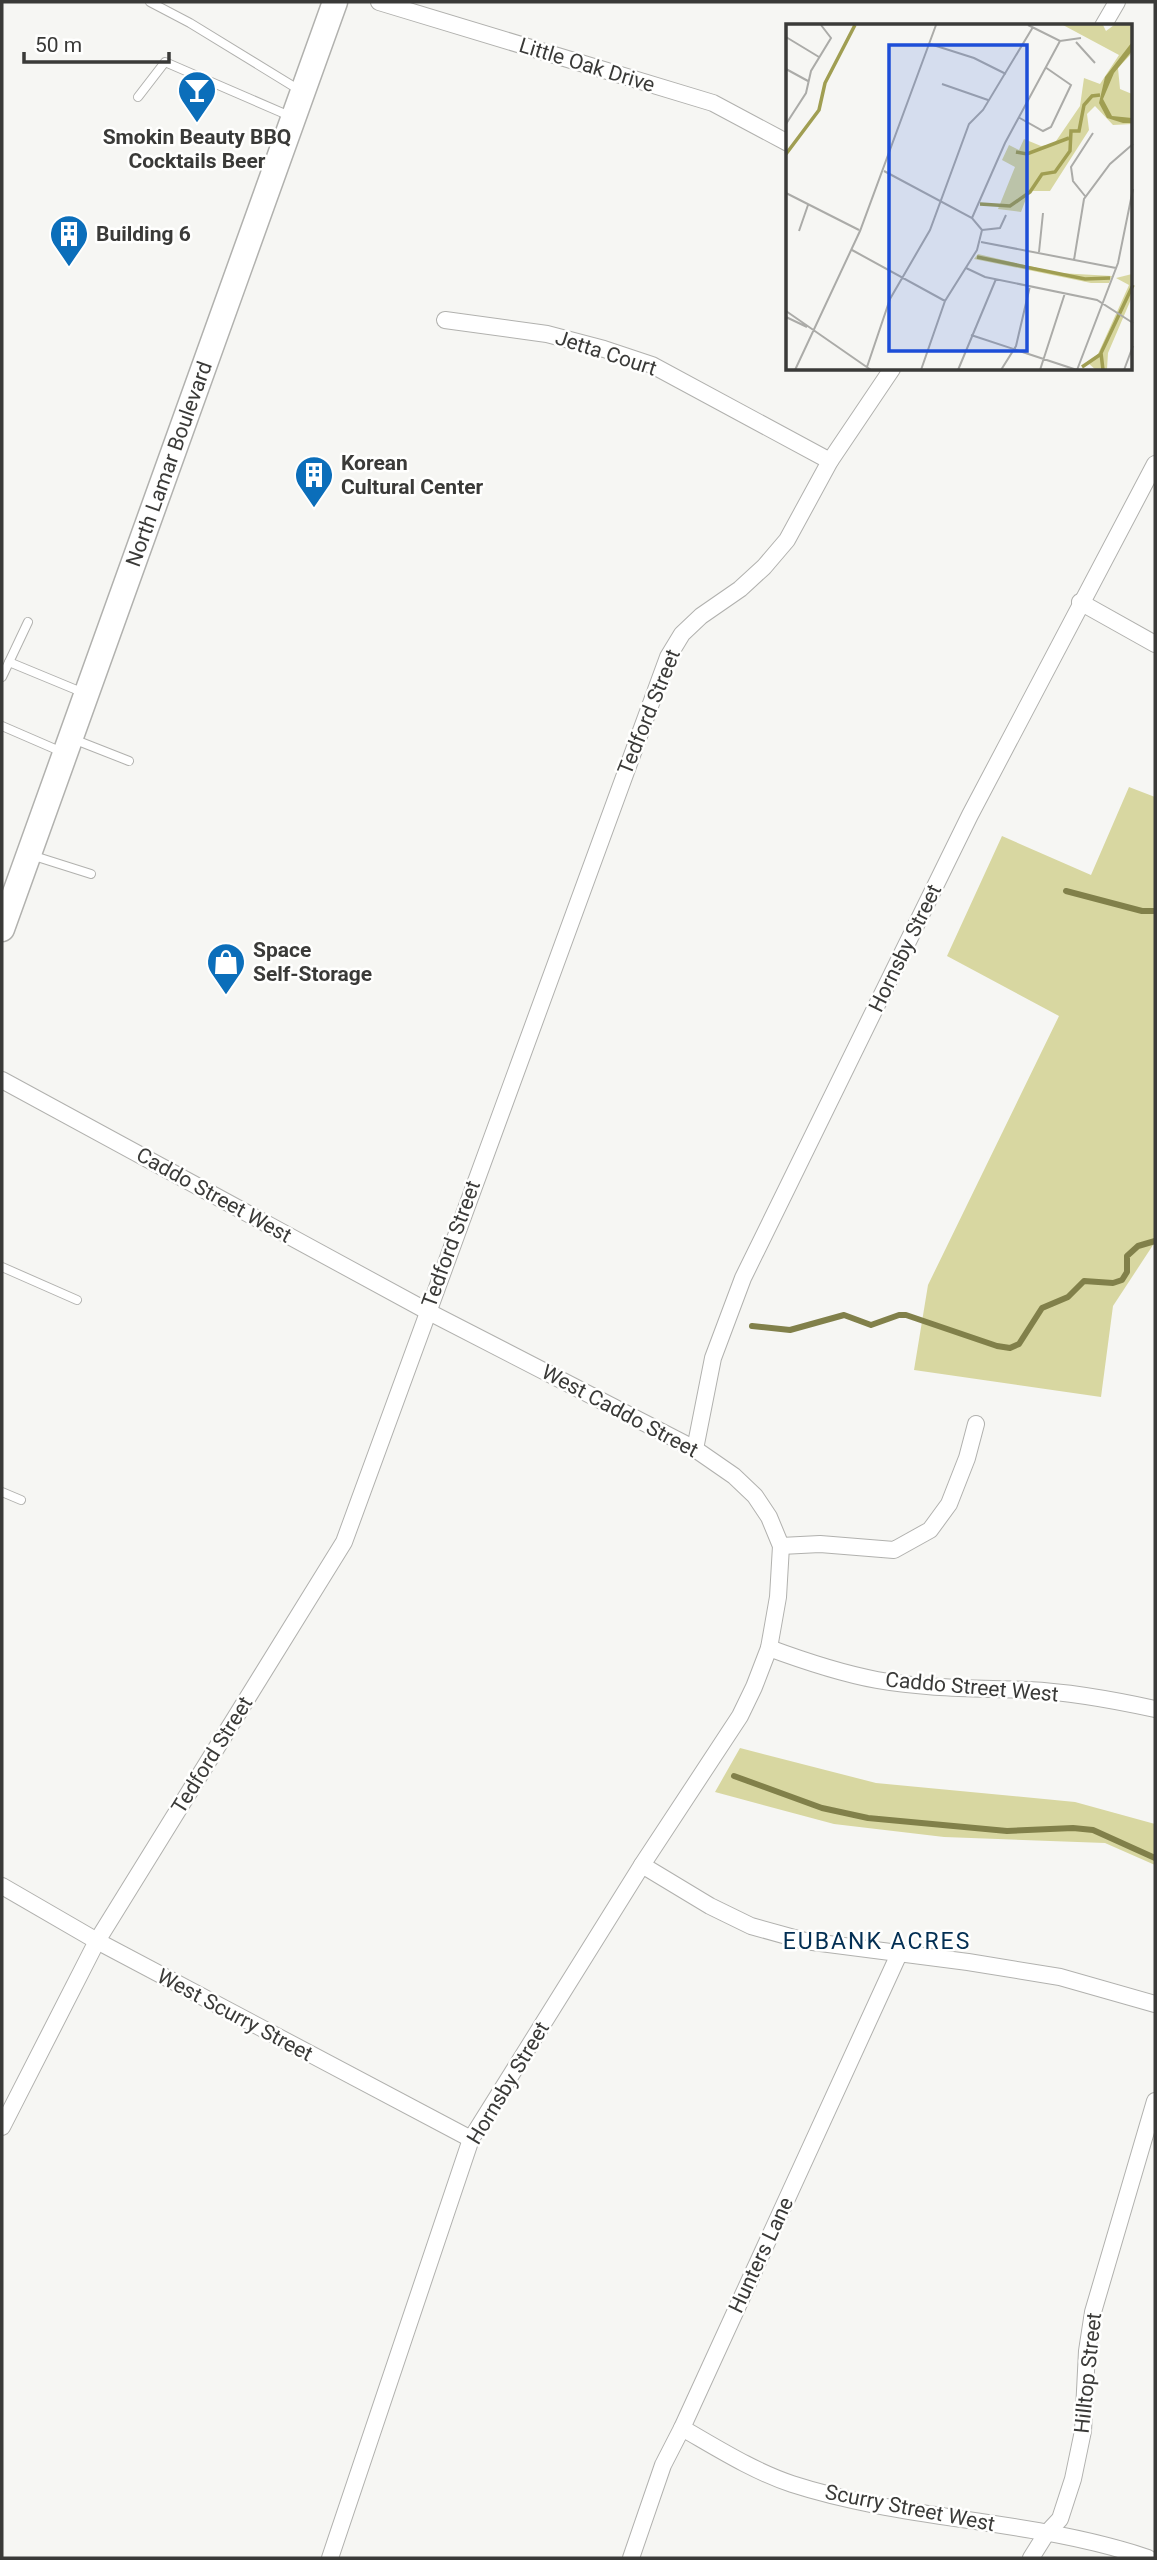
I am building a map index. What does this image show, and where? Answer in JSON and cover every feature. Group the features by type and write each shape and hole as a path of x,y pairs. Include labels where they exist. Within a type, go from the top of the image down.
{"main road":[{"name":"North Lamar Boulevard","path":"2,929 335,2"}],"street":[{"name":"Little Oak Drive","path":"379,2 713,103 786,142"},
{"path":"1104,24 1118,2"},
{"name":"Jetta Court","path":"445,320 547,334 652,365 830,461"},
{"name":"Tedford Street","path":"2,2127 97,1941 344,1542 668,657 682,634 701,616 748,582 787,540 830,461 891,371"},
{"name":"Hornsby Street","path":"695,1449 713,1358 743,1278 970,815 1155,464"},
{"path":"1080,602 1155,644"},
{"name":"Caddo Street West","path":"2,1080 427,1311"},
{"name":"West Caddo Street","path":"427,1311 695,1449 734,1476 755,1496 769,1517 782,1546"},
{"path":"769,1648 779,1588 782,1546 820,1544 894,1550 930,1530 949,1504 967,1458 976,1424"},
{"name":"Caddo Street West","path":"769,1648 818,1666 878,1680 950,1688 1030,1690 1115,1700 1155,1709"},
{"name":"Hornsby Street","path":"330,2558 471,2139 642,1865 740,1716 769,1648"},
{"path":"642,1865 710,1906 751,1926 805,1941 1060,1977 1155,2004"},
{"name":"West Scurry Street","path":"2,1886 97,1941 471,2139"},
{"name":"Hunters Lane","path":"631,2558 663,2465 899,1954"},
{"name":"Hilltop Street","path":"1031,2558 1046,2534 1060,2519 1073,2479 1083,2431 1087,2351 1093,2312 1155,2101"},
{"name":"Scurry Street West","path":"682,2428 742,2462 791,2484 855,2500 1105,2544 1148,2558"}],"lane":[{"path":"150,2 191,23 303,92"},
{"path":"138,97 165,62 294,118"},
{"path":"2,677 28,622"},
{"path":"9,662 86,694"},
{"path":"2,726 130,761"},
{"path":"29,854 91,874"},
{"path":"2,1267 77,1300"},
{"path":"2,1492 21,1500"}],"shaded area":[{"path":"1129,787 1155,797 1155,1242 1113,1306 1101,1397 914,1370 928,1285 1059,1016 947,956 1002,836 1091,875"},
{"path":"740,1748 876,1783 1075,1802 1155,1824 1155,1865 1105,1843 944,1837 834,1824 715,1792"}],"waterway":[{"path":"1066,891 1142,911 1155,911"},
{"path":"752,1326 790,1330 844,1315 871,1325 906,1315 1010,1348 1019,1344 1042,1308 1068,1297 1084,1281 1113,1283 1122,1280 1127,1272 1127,1256 1138,1246 1155,1241"},
{"path":"734,1776 822,1808 868,1818 1007,1831 1073,1828 1093,1830 1155,1858"}],"place":[{"name":"Smokin Beauty BBQ Cocktails Beer","path":"197,124"},
{"name":"Building 6","path":"69,268"},
{"name":"Korean Cultural Center","path":"314,509"},
{"name":"Space Self-Storage","path":"226,996"}],"district":[{"name":"EUBANK ACRES","path":"877,1941"}]}
